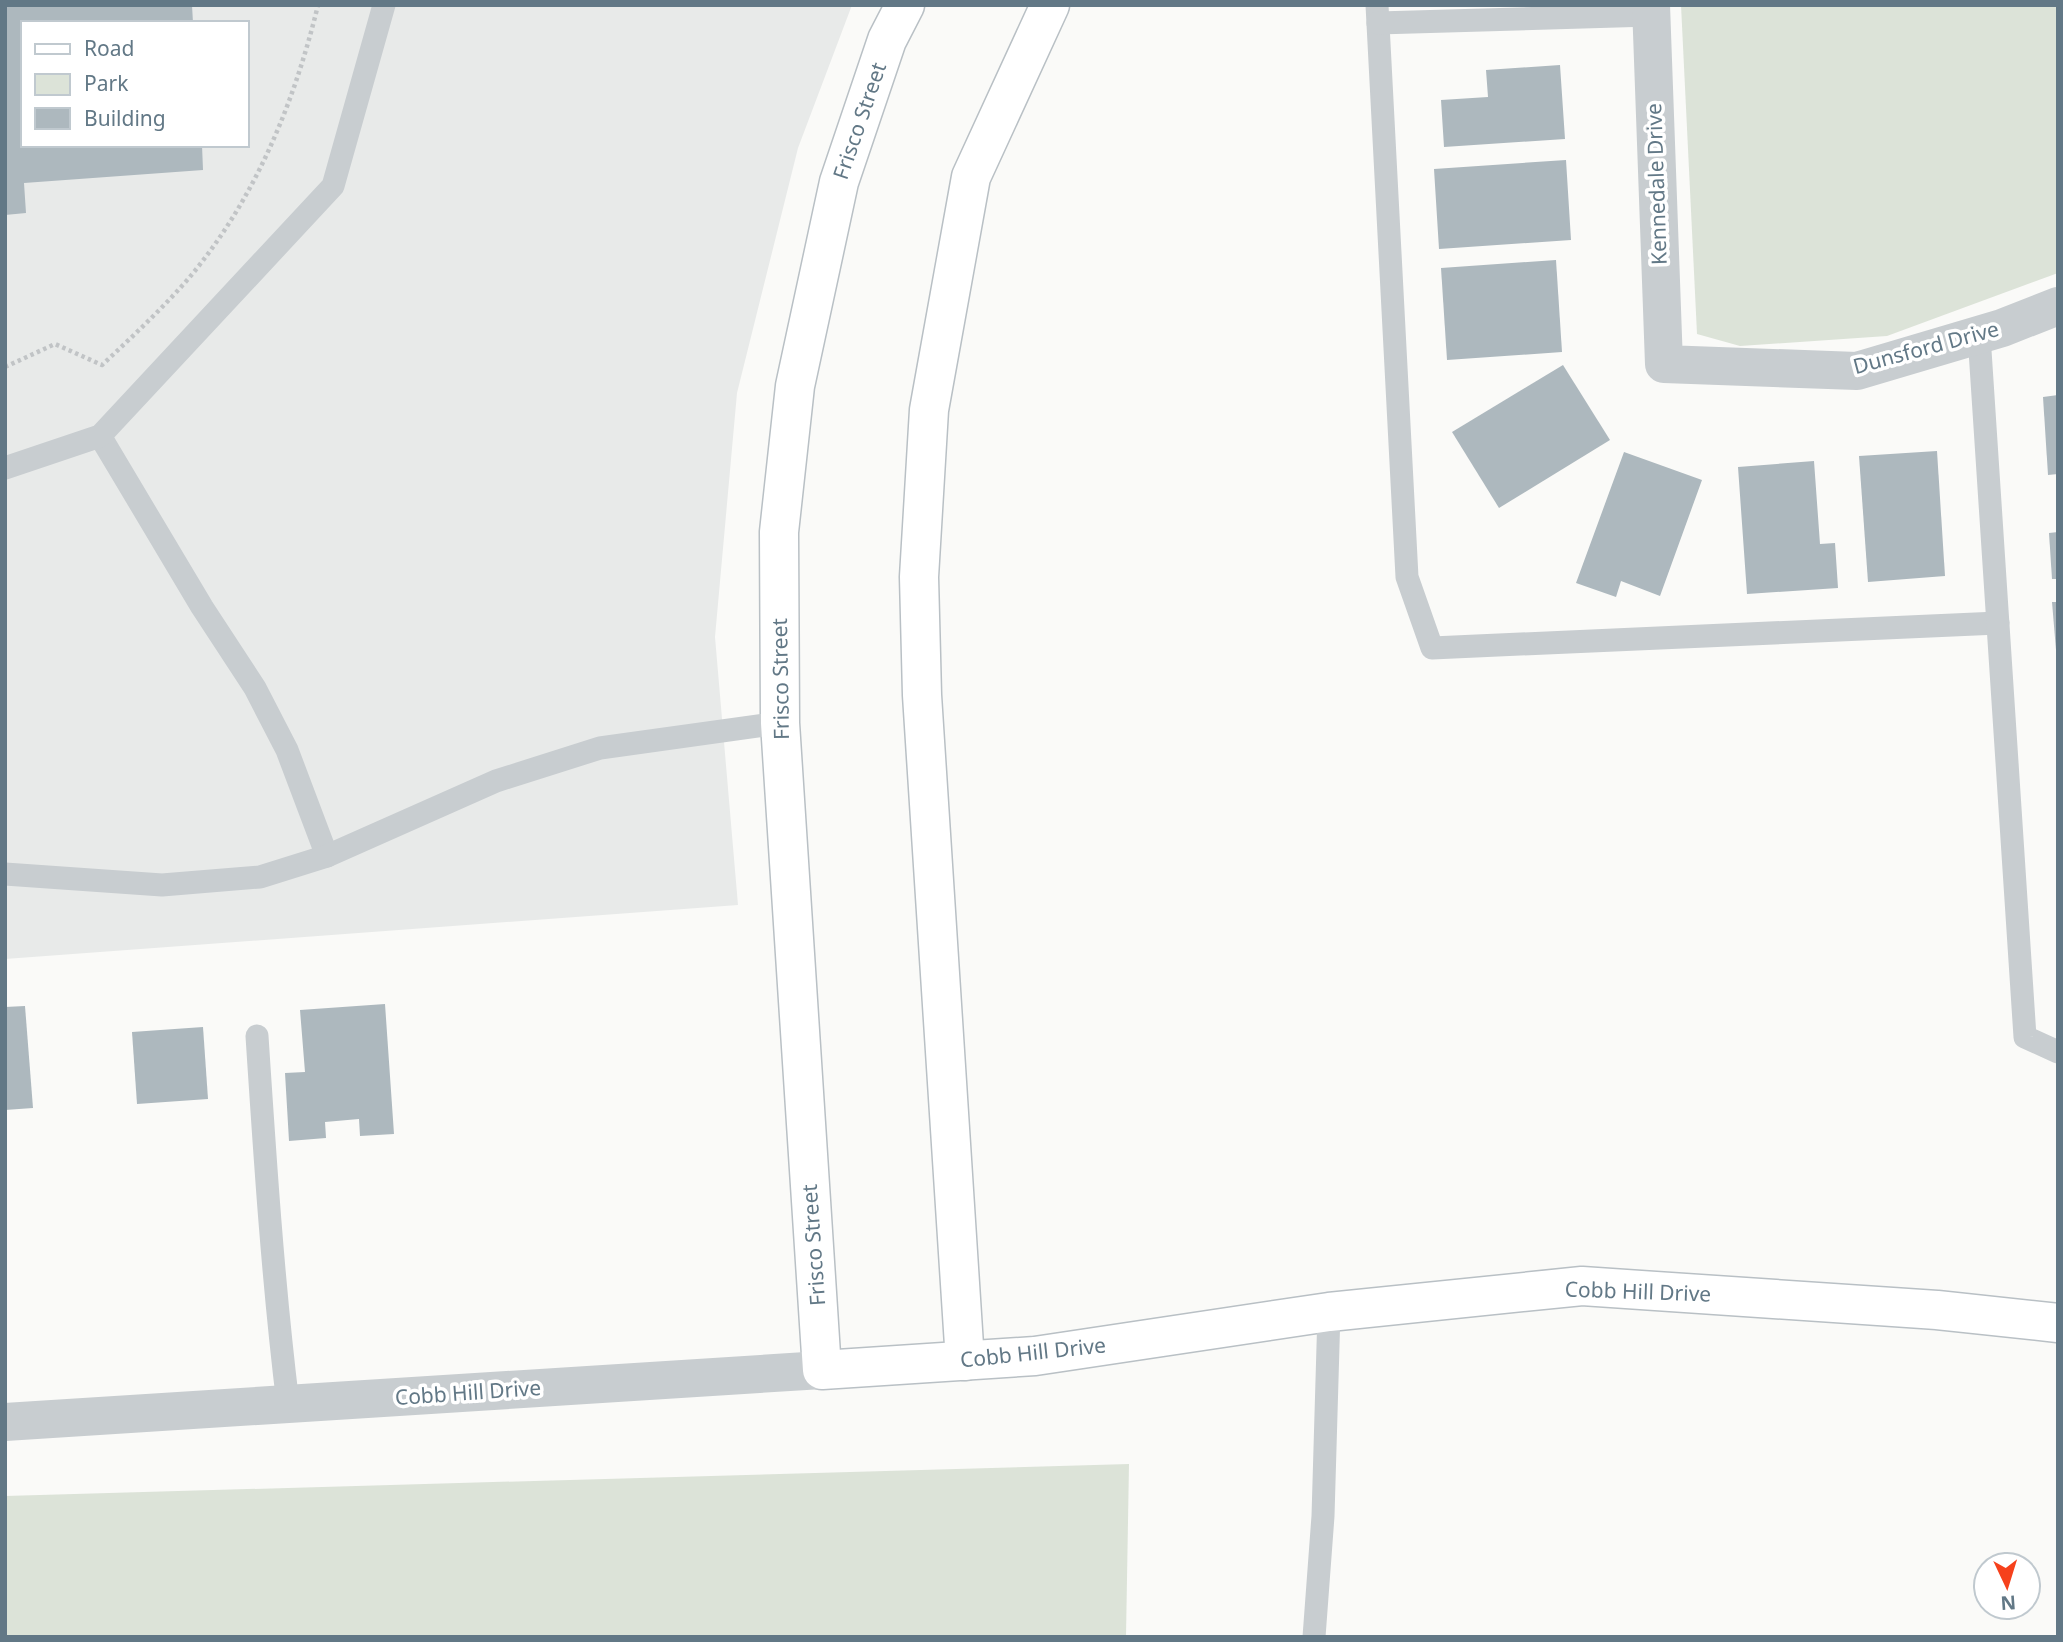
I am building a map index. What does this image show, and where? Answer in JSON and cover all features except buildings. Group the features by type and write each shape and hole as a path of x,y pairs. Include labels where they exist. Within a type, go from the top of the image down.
{"street":[{"name":"Frisco Street","path":"822,1370 780,723 779,532 795,386 839,182 887,40 905,5"},
{"path":"965,1361 922,695 919,577 929,424 971,177 1050,5"},
{"name":"Kennedale Drive","path":"1651,10 1664,363"},
{"name":"Dunsford Drive","path":"1664,363 1857,371 1979,335 2058,306"},
{"name":"Cobb Hill Drive","path":"5,1422 1035,1356 1329,1312 1582,1286 1937,1310 2058,1323"}],"lane":[{"path":"5,468 100,436 333,186 384,5"},
{"path":"1651,10 1377,14 1407,577 1432,648 1998,623"},
{"path":"1979,335 2025,1037 2058,1052"},
{"path":"100,436 202,607 255,688 290,757 327,856"},
{"path":"5,874 162,885 260,877 327,856 496,781 600,748 780,723"},
{"path":"257,1036 270,1230 288,1404"},
{"path":"1314,1637 1323,1516 1329,1312"}],"path":[{"path":"5,367 55,344 102,365 148,323 189,277 226,228 258,174 284,118 305,60 318,5"}],"shaded area":[{"path":"5,5 852,5 798,148 737,393 715,637 738,905 5,959"}],"green space":[{"path":"1681,5 2058,5 2058,273 1887,336 1740,346 1697,334"},
{"path":"1129,1464 1126,1637 5,1637 5,1496"}]}
